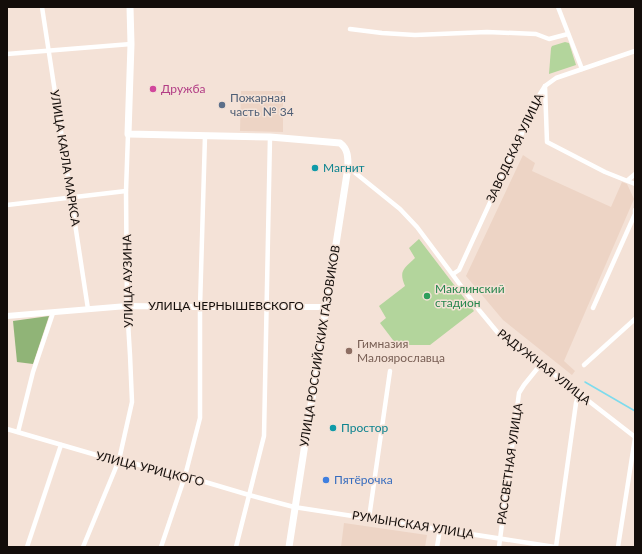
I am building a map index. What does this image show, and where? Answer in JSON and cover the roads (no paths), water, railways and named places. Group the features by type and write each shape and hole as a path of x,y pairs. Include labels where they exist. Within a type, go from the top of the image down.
{"main road":[{"name":"УЛИЦА АУЗИНА","path":"128,134 131,44 130,7"},
{"path":"128,134 270,137"},
{"name":"УЛИЦА РОССИЙСКИХ ГАЗОВИКОВ","path":"270,137 340,144 344,146 348,154 348,167 288,547"}],"street":[{"name":"УЛИЦА КАРЛА МАРКСА","path":"42,7 88,309"},
{"path":"558,7 582,69"},
{"path":"350,29 415,35 487,32 536,34 549,39 568,34"},
{"path":"7,54 131,44"},
{"name":"ЗАВОДСКАЯ УЛИЦА","path":"453,274 459,270 545,86 556,78 635,51"},
{"path":"545,86 547,142 605,172 635,184"},
{"name":"УЛИЦА АУЗИНА","path":"83,547 119,460 132,402 127,306 126,191 128,134"},
{"path":"161,547 185,476 200,418 200,307 205,136"},
{"path":"236,547 264,436 270,137"},
{"name":"РАДУЖНАЯ УЛИЦА","path":"348,167 400,209 417,227 498,333 541,364 635,438 618,547"},
{"path":"628,180 635,174"},
{"path":"7,205 126,191"},
{"path":"593,308 635,214 635,210"},
{"name":"УЛИЦА ЧЕРНЫШЕВСКОГО","path":"7,316 127,306 326,307"},
{"path":"18,432 32,372 53,313"},
{"path":"584,364 635,320"},
{"name":"РАССВЕТНАЯ УЛИЦА","path":"499,547 520,394 524,385 541,364"},
{"path":"368,518 390,371"},
{"path":"555,547 576,403 580,394"},
{"name":"УЛИЦА УРИЦКОГО","path":"7,429 110,459 185,476 249,496 294,507"},
{"path":"27,547 61,445"},
{"name":"РУМЫНСКАЯ УЛИЦА","path":"294,507 555,547"},
{"path":"437,547 440,529"}],"waterway":[{"path":"585,382 635,411"}],"place":[{"name":"Дружба","path":"153,89"},
{"name":"Пожарная часть № 34","path":"222,105"},
{"name":"Магнит","path":"315,168"},
{"name":"Маклинский стадион","path":"427,296"},
{"name":"Гимназия Малоярославца","path":"349,351"},
{"name":"Простор","path":"333,428"},
{"name":"Пятёрочка","path":"326,480"}]}
